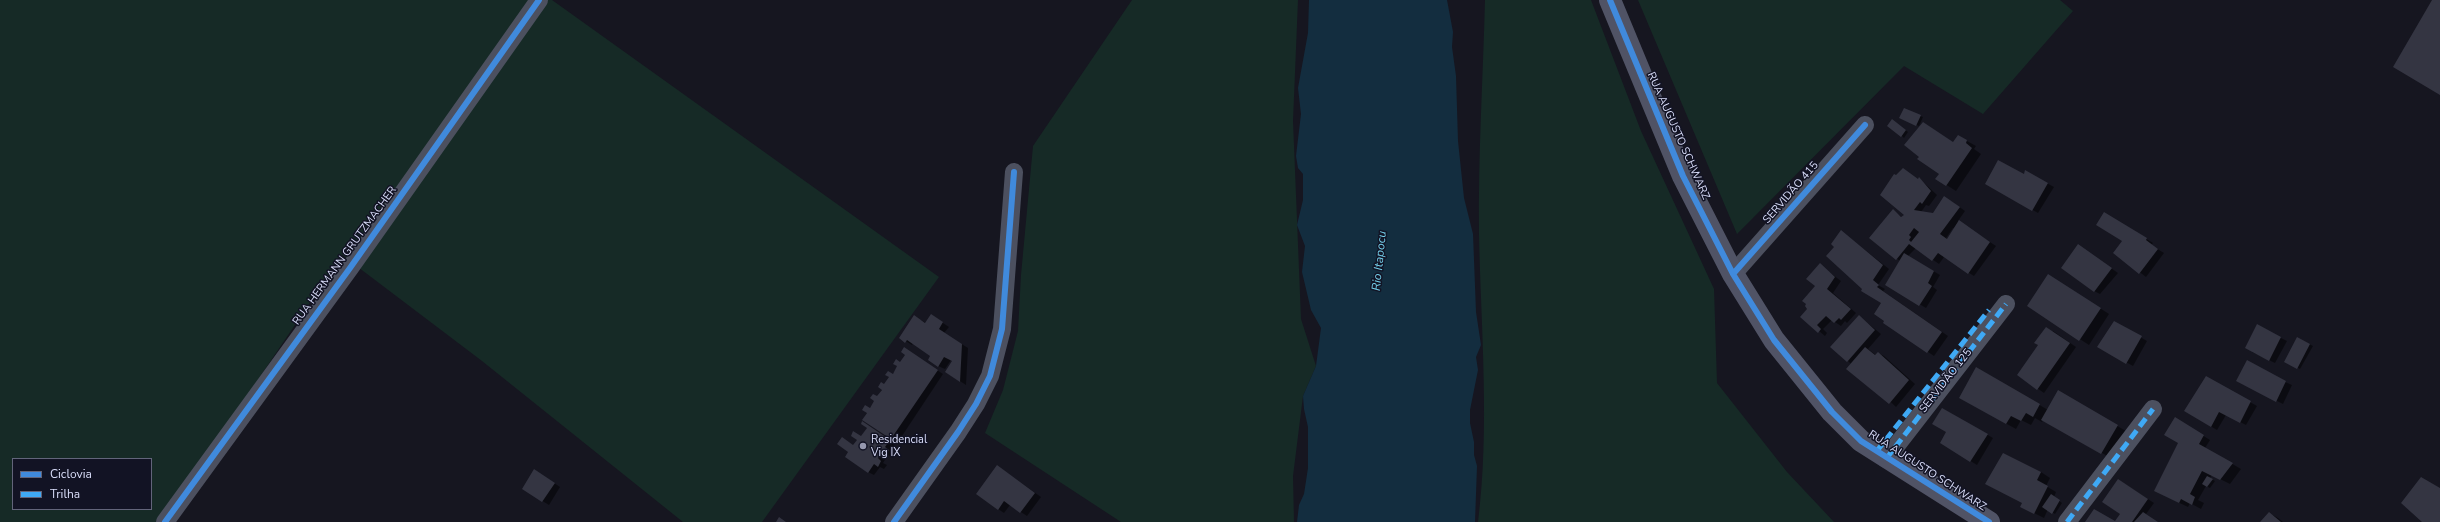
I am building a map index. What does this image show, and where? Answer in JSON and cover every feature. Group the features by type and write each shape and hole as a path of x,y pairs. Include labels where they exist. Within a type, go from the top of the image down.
{"main road":[{"name":"RUA AUGUSTO SCHWARZ","path":"1610,0 1683,176 1733,274 1774,340 1845,426 1881,456 1989,522"}],"street":[{"name":"RUA HERMANN GRUTZMACHER","path":"165,522 350,268 539,0"},
{"name":"SERVIDÃO 415","path":"1733,274 1865,125"},
{"path":"894,522 958,432 976,404 990,376 1002,329 1014,172"},
{"name":"SERVIDÃO 125","path":"1881,456 2006,304"},
{"path":"1881,456 1989,310"},
{"path":"2067,522 2152,409"}],"green space":[{"path":"0,0 552,0 939,277 762,522 683,522 482,361 342,255 162,522 0,522"},
{"path":"1132,0 1298,0 1293,121 1301,319 1316,366 1303,396 1293,476 1294,522 1121,522 985,433 1003,390 1018,331 1021,275 1033,146"},
{"path":"1485,0 1591,0 1641,131 1714,289 1717,383 1787,472 1834,522 1478,522 1484,451 1484,379 1479,206"},
{"path":"1638,0 2060,0 2073,11 1983,114 1904,66 1737,234"}],"water":[{"name":"Rio Itapocu","path":"1309,0 1447,0 1453,32 1452,47 1456,76 1458,141 1464,198 1473,234 1476,312 1481,345 1476,357 1478,370 1470,410 1474,455 1477,466 1475,522 1297,522 1299,505 1304,494 1308,468 1308,427 1303,396 1316,366 1321,328 1311,310 1302,272 1305,246 1297,225 1303,200 1303,174 1298,168 1296,156 1301,114 1298,88 1308,33"}],"building":[{"path":"2432,0 2440,0 2440,95 2393,67"},
{"path":"1904,108 1921,115 1916,126 1899,118"},
{"path":"1892,119 1906,130 1901,137 1887,126"},
{"path":"1923,122 1953,142 1958,135 1967,140 1966,143 1972,148 1946,186 1935,179 1939,174 1917,159 1919,157 1904,145"},
{"path":"1998,160 2024,174 2025,170 2048,183 2032,211 1985,184"},
{"path":"1903,168 1918,179 1919,177 1931,191 1922,204 1920,202 1914,210 1933,213 1944,196 1960,207 1940,234 1947,239 1959,220 1990,242 1968,274 1938,253 1932,261 1909,244 1896,260 1869,238 1893,209 1901,217 1904,215 1880,195 1894,174 1896,175","holes":["1914,228 1919,232 1911,242 1909,240 1911,237 1909,235"]},
{"path":"2104,212 2147,238 2146,240 2158,249 2139,274 2113,253 2122,241 2096,225"},
{"path":"1841,230 1883,265 1873,280 1879,285 1877,287 1942,332 1927,353 1883,323 1884,321 1874,314 1881,303 1861,291 1862,289 1826,256 1834,247 1831,244"},
{"path":"2078,244 2112,268 2094,292 2061,268"},
{"path":"1904,253 1934,271 1928,283 1932,286 1919,306 1885,285"},
{"path":"1820,263 1835,277 1827,289 1851,309 1841,320 1839,318 1834,323 1826,316 1817,325 1821,329 1818,333 1800,317 1807,309 1805,306 1806,304 1802,301 1815,286 1806,279"},
{"path":"2048,274 2101,308 2079,341 2027,306"},
{"path":"931,314 943,322 939,329 962,344 960,382 945,372 952,361 944,357 938,367 928,360 930,356 907,340 905,343 899,338 914,315 925,323"},
{"path":"1859,315 1875,330 1847,362 1830,347"},
{"path":"2114,321 2142,336 2126,364 2097,347"},
{"path":"2257,324 2281,337 2269,361 2245,348"},
{"path":"2046,327 2070,343 2037,390 2017,375 2038,345 2034,343"},
{"path":"2297,337 2310,344 2297,369 2284,362"},
{"path":"904,347 938,370 891,439 862,420 867,413 862,410 865,405 870,408 874,401 870,398 873,394 877,396 882,390 878,387 881,382 884,384 889,377 885,375 888,371 893,374 897,366 893,364 896,359 900,362 905,355 901,352"},
{"path":"1865,347 1875,355 1878,352 1909,380 1889,404 1846,369"},
{"path":"2247,360 2286,381 2276,402 2236,381"},
{"path":"1976,367 2040,404 2033,417 2026,413 2021,421 2011,416 2006,424 1959,398"},
{"path":"2206,376 2251,401 2240,423 2219,412 2211,427 2184,411"},
{"path":"2058,390 2118,425 2101,454 2041,420"},
{"path":"1942,408 1988,434 1970,462 1940,443 1946,432 1932,424"},
{"path":"2175,417 2204,435 2199,444 2233,463 2220,480 2202,471 2190,494 2195,497 2192,505 2181,499 2179,503 2154,491 2178,443 2164,435"},
{"name":"Residencial Vig IX","path":"862,421 890,440 885,447 889,450 886,455 882,452 878,458 881,461 878,467 874,464 868,473 845,457 848,452 837,444 842,437 853,445 857,440 851,436 853,431 861,436 867,428 861,424"},
{"path":"2003,453 2041,472 2037,480 2048,486 2034,514 2020,507 2022,503 1985,484"},
{"path":"997,465 1035,493 1020,513 1004,501 998,510 976,494"},
{"path":"534,469 555,483 542,502 522,489"},
{"path":"2207,476 2213,479 2207,487 2202,484"},
{"path":"2421,477 2440,488 2440,522 2422,522 2401,503"},
{"path":"2118,479 2148,499 2132,522 2085,522 2094,509 2115,521 2120,514 2102,502"},
{"path":"2051,494 2060,500 2052,514 2042,507"},
{"path":"2143,512 2158,522 2134,522"},
{"path":"2269,512 2281,522 2260,522"},
{"path":"779,517 786,522 776,522"}],"marked path":[{"path":"1886,459 2006,304"},
{"path":"1876,452 1989,310"},
{"path":"2067,522 2153,409"}],"cycle path":[{"path":"165,522 350,268 539,0"},
{"path":"1610,0 1683,176 1733,274 1774,340 1832,412 1861,441 1989,522"},
{"path":"1733,274 1865,125"},
{"path":"894,522 958,432 976,404 990,376 1002,329 1014,172"}],"place":[{"name":"Residencial Vig IX","path":"863,446"}]}
